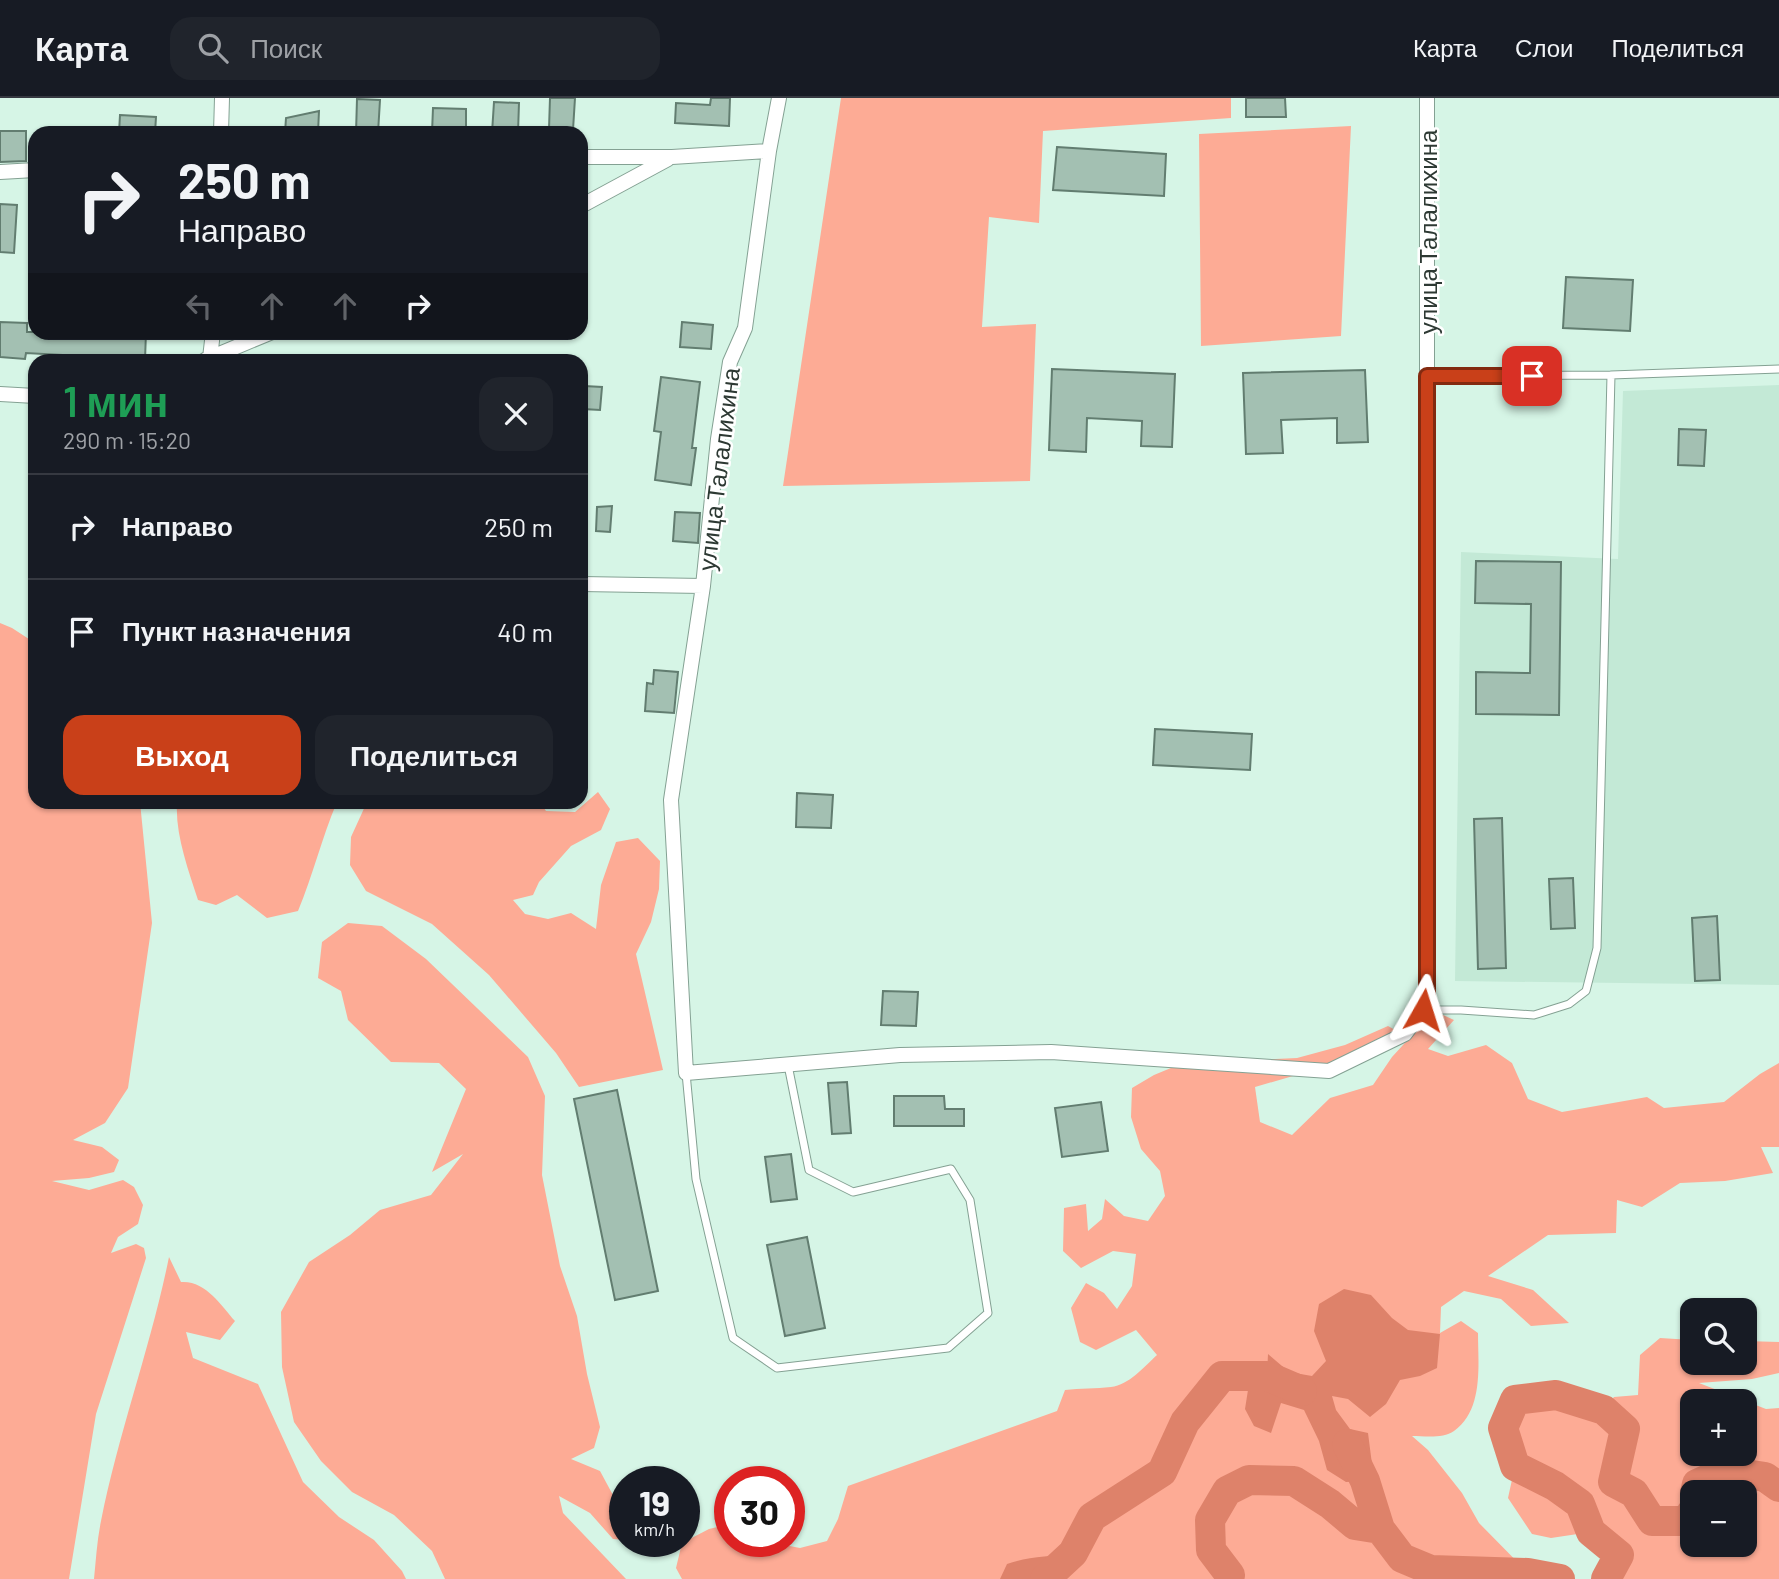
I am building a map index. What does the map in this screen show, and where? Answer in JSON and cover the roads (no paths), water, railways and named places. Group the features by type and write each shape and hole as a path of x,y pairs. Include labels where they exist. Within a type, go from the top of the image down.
{"street":[{"path":"221,126 222,98"},
{"name":"улица Талалихина","path":"686,1073 671,800 703,586 718,439 730,362 745,328 769,151 779,98"},
{"name":"улица Талалихина","path":"1425,1003 1427,98"},
{"path":"588,157 672,157 769,151"},
{"path":"588,202 672,157"},
{"path":"0,172 28,170"},
{"path":"219,354 253,340"},
{"path":"0,394 28,396"},
{"path":"588,584 703,586"},
{"path":"686,1073 900,1055 1051,1052 1329,1071 1405,1034 1425,1003"}],"lane":[{"path":"1427,376 1611,375 1779,369"},
{"path":"1425,1003 1461,1010 1534,1015 1569,1004 1586,990 1597,948 1611,375"},
{"path":"686,1073 696,1179 733,1338 777,1368 948,1348 988,1313 970,1200 951,1169 853,1192 809,1170 788,1065"}],"waterway":[{"path":"1045,1579 1073,1553 1092,1517 1162,1472 1185,1422 1222,1376 1267,1376 1302,1391"},
{"path":"1606,1579 1619,1555 1591,1532 1580,1504 1555,1486 1515,1466 1503,1428 1515,1400 1556,1395 1604,1410 1625,1429 1613,1482 1634,1493 1652,1521 1680,1521"},
{"path":"1347,1444 1365,1481 1380,1529"},
{"path":"1706,1480 1726,1471 1765,1477 1779,1487"},
{"path":"1229,1579 1230,1575 1211,1550 1210,1520 1227,1491 1249,1480 1294,1481 1330,1504 1355,1525 1380,1529 1402,1558 1431,1570 1528,1573 1560,1579"}]}
